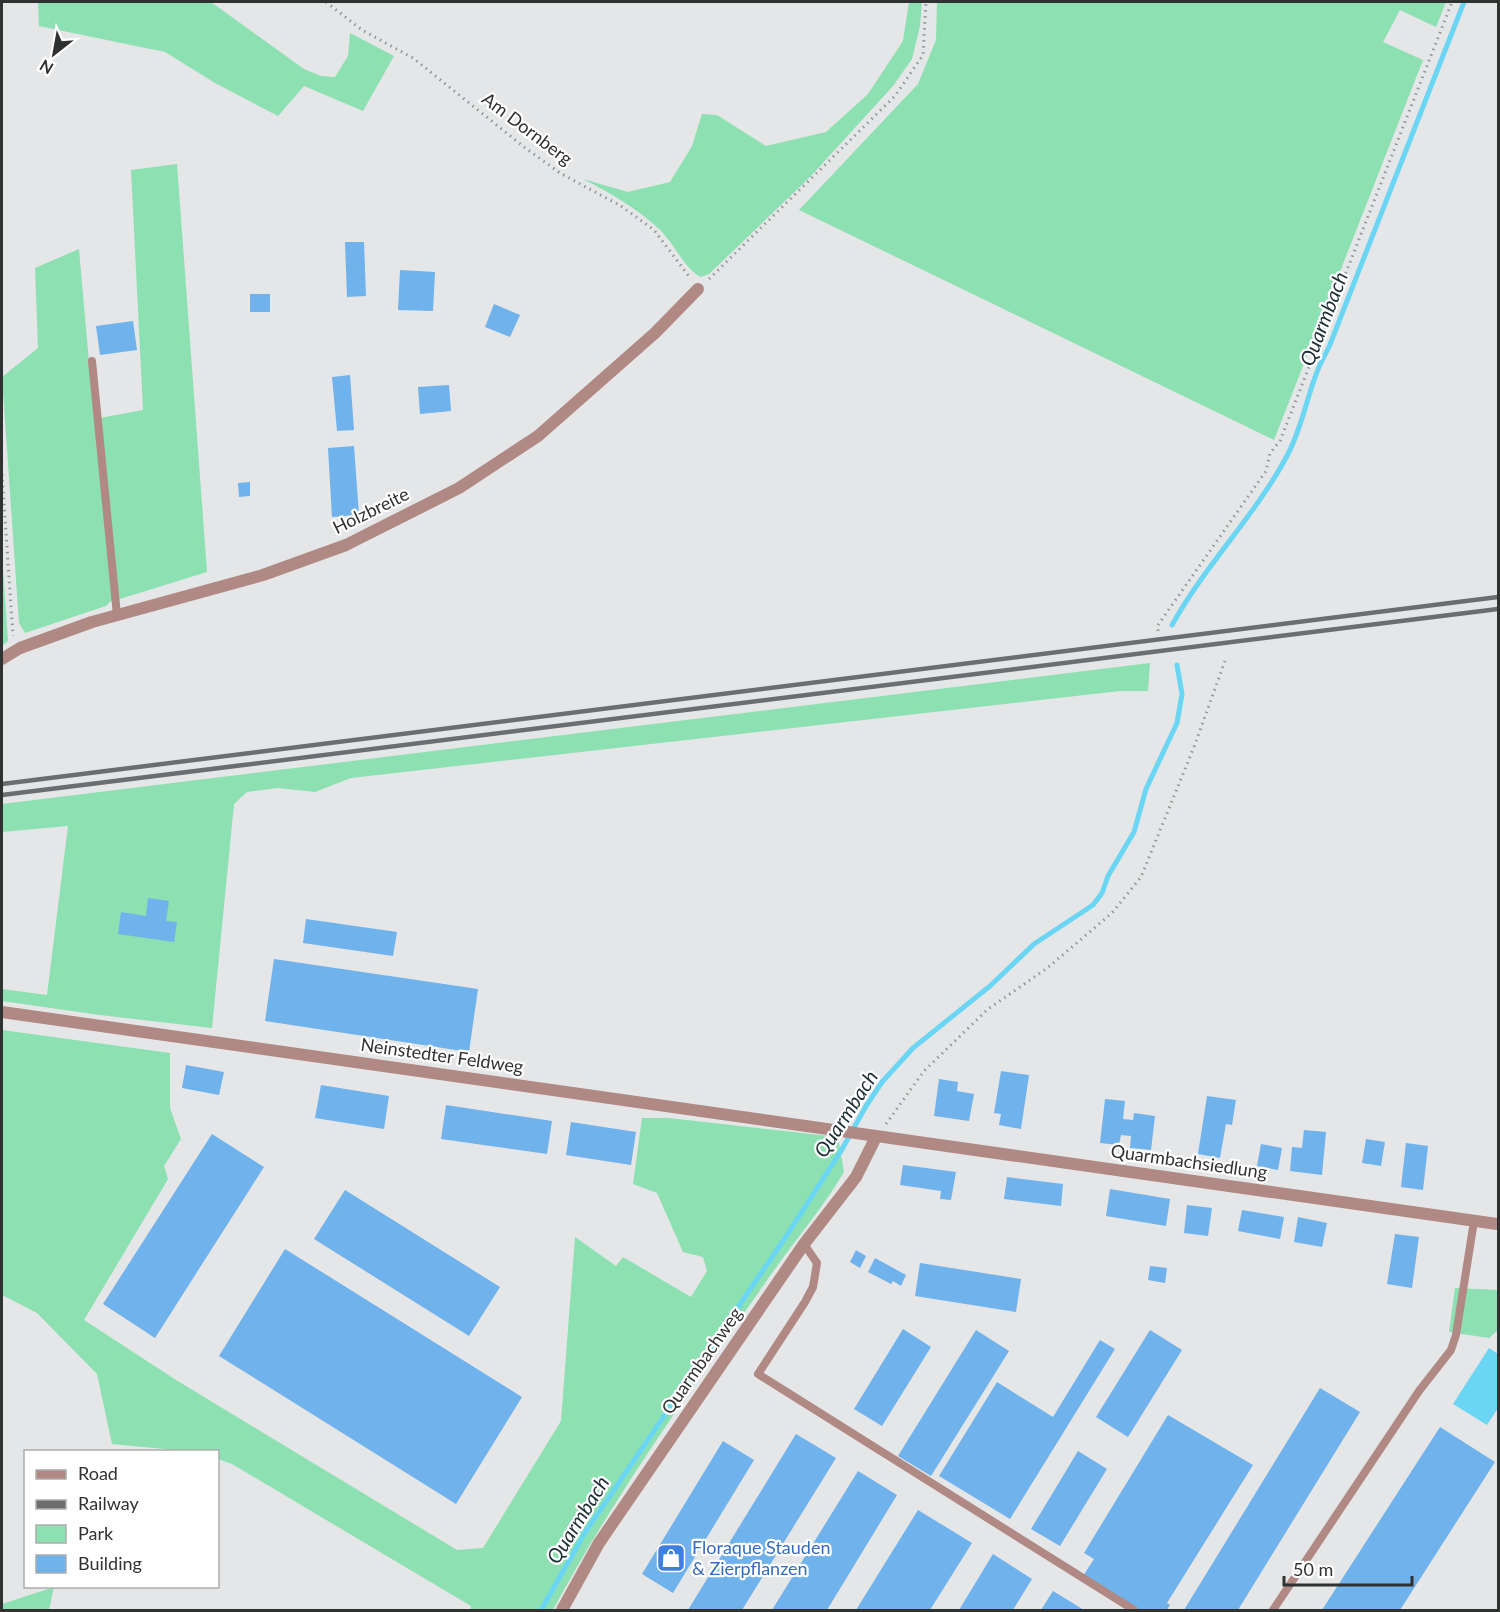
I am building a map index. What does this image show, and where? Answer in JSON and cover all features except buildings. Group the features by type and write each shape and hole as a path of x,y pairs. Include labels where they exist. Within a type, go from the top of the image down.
{"street":[{"name":"Holzbreite","path":"2,659 20,648 92,622 262,575 346,545 459,488 538,436 655,333 698,289"},
{"name":"Neinstedter Feldweg","path":"2,1012 876,1137"},
{"name":"Quarmbachsiedlung","path":"876,1137 1497,1224"},
{"name":"Quarmbachweg","path":"562,1611 599,1543 804,1244 856,1177 876,1137"}],"lane":[{"path":"92,361 117,615"},
{"path":"1273,1611 1419,1391 1451,1350 1456,1335 1474,1221"},
{"path":"804,1244 817,1263 813,1287 758,1374 1134,1611"}],"path":[{"name":"Am Dornberg","path":"326,2 362,30 412,58 560,173 621,206 654,230 698,289"},
{"path":"698,289 895,96 922,55 926,2"},
{"path":"1158,631 1158,625 1266,471 1270,453 1280,441 1452,2"},
{"path":"2,474 14,638 20,648"},
{"path":"876,1137 924,1071 988,1009 1046,969 1112,913 1141,878 1194,747 1225,661"}],"green space":[{"path":"38,2 211,2 304,69 321,76 335,77 348,56 350,33 394,56 363,111 304,86 278,116 215,83 165,52 39,26"},
{"path":"909,2 922,2 920,26 912,59 893,86 810,177 709,274 701,277 695,273 649,220 622,201 583,179 628,192 670,182 692,146 702,114 717,115 766,146 826,132 868,94 903,41"},
{"path":"937,2 1446,2 1436,27 1400,10 1383,42 1423,60 1274,440 799,210 918,84 936,40"},
{"path":"177,164 207,572 110,602 106,606 25,633 19,623 2,377 38,348 35,268 79,249 94,419 143,410 131,170"},
{"path":"2,555 8,641 2,646"},
{"path":"1150,663 1148,691 1120,691 351,778 315,792 278,788 247,792 234,804 212,1028 2,1001 2,989 47,995 68,826 2,832 2,804"},
{"path":"2,1030 170,1053 170,1108 181,1139 164,1166 168,1179 84,1320 176,1380 457,1550 483,1548 561,1421 575,1237 616,1266 623,1257 691,1297 707,1271 703,1257 683,1252 657,1193 633,1184 642,1118 669,1118 838,1137 844,1172 627,1484 553,1610 470,1610 471,1606 232,1464 219,1459 219,1450 175,1450 112,1444 97,1374 37,1313 2,1295"},
{"path":"1455,1288 1498,1290 1498,1330 1489,1338 1449,1332"},
{"path":"54,1588 49,1610 2,1610 2,1604"}],"water":[{"path":"1489,1348 1498,1354 1498,1408 1487,1425 1453,1404"}],"waterway":[{"name":"Quarmbach","path":"1172,625 1185,603 1261,498 1293,444 1318,369 1329,347 1464,2"},
{"name":"Quarmbach","path":"541,1610 586,1531 785,1238 882,1082 913,1048 990,986 1034,944 1093,905 1102,893 1108,876 1134,832 1146,789 1177,723 1182,694 1177,665"}],"railway":[{"path":"2,784 1498,597"},
{"path":"2,795 1498,609"}],"place":[{"name":"Floraque Stauden & Zierpflanzen","path":"671,1558"}]}
